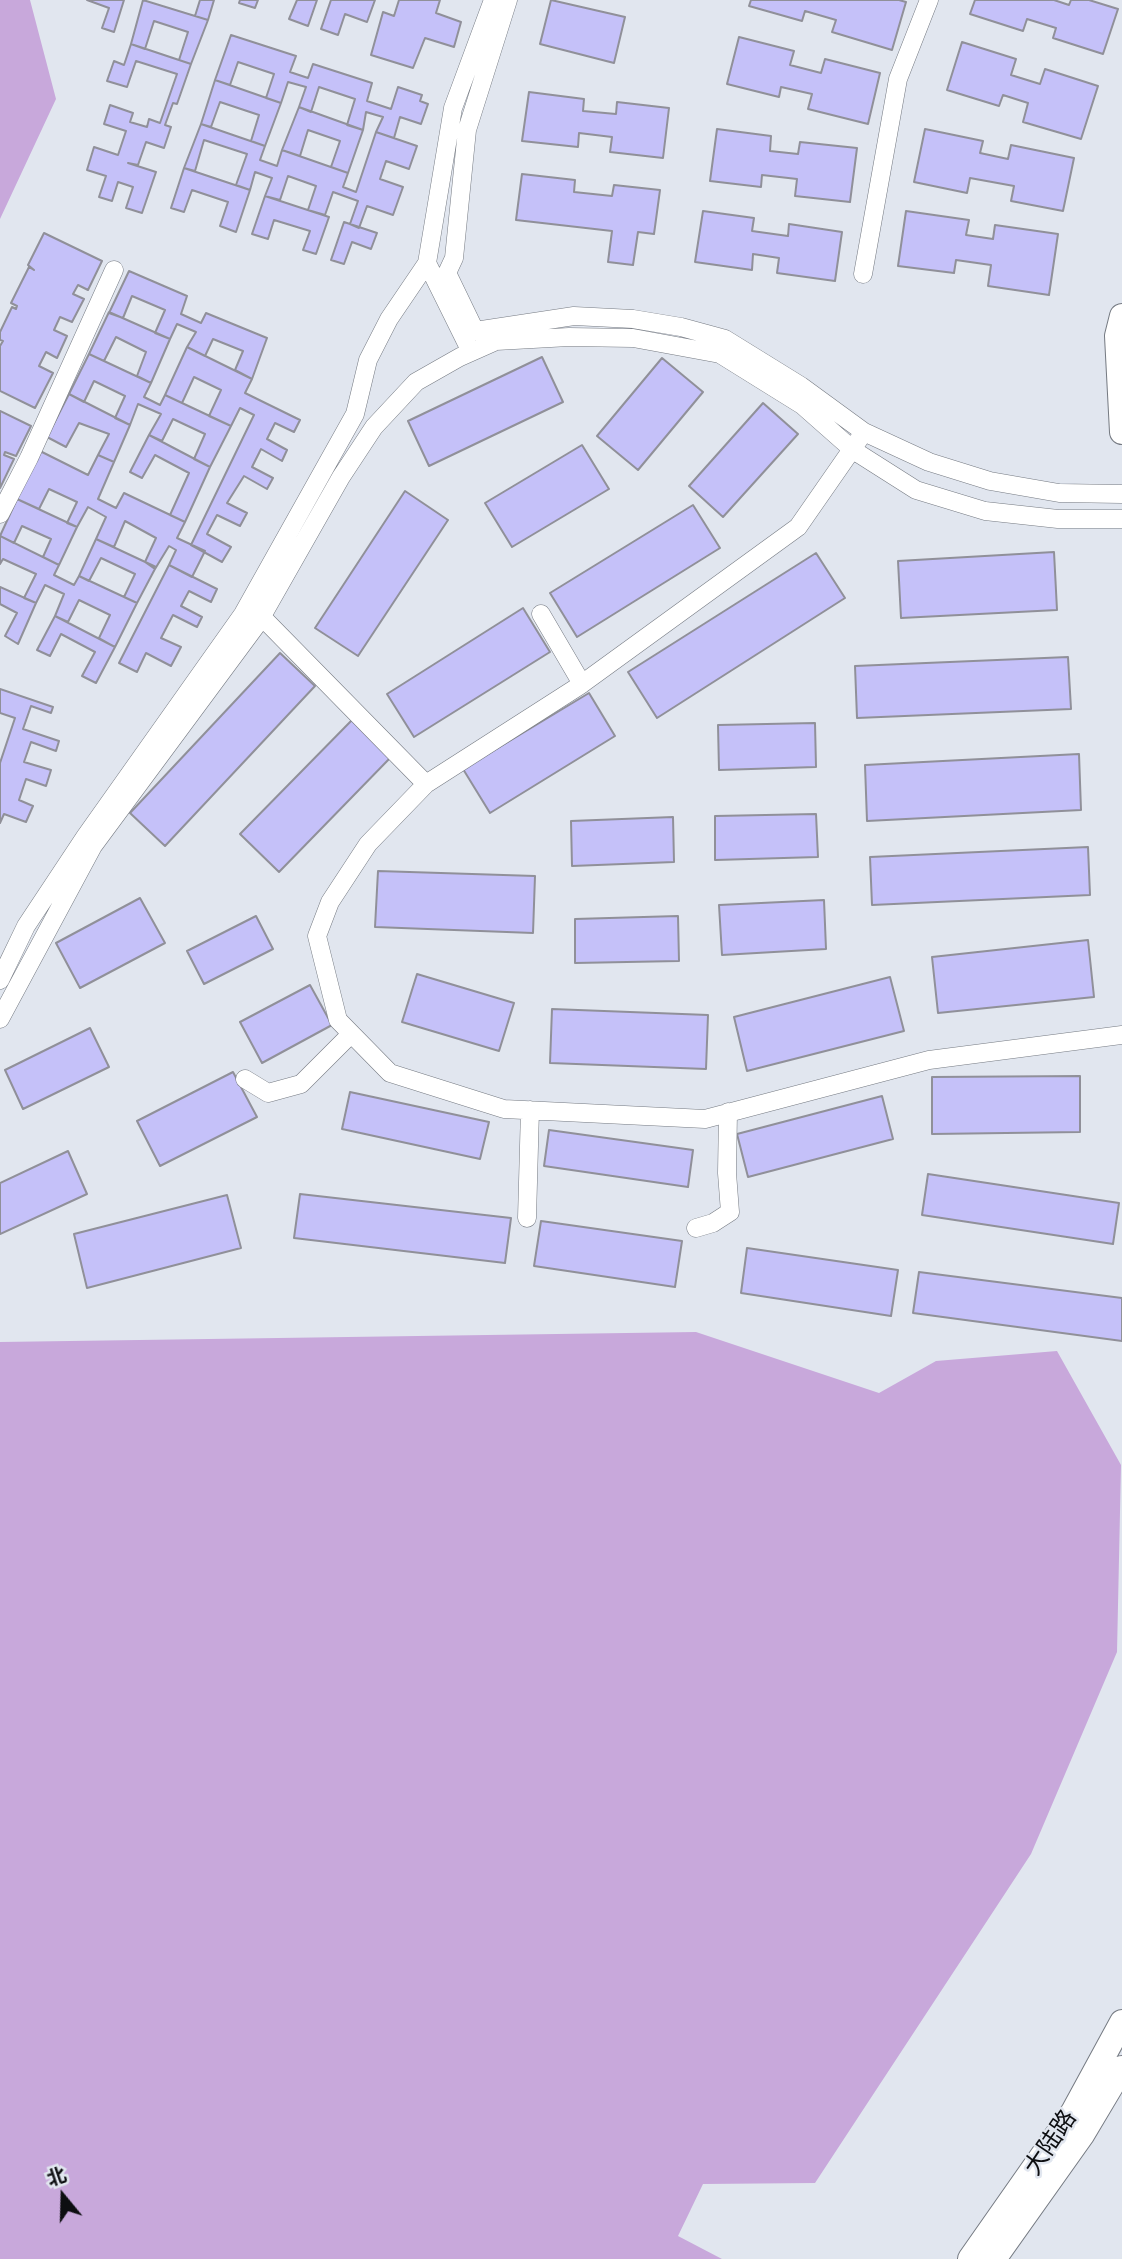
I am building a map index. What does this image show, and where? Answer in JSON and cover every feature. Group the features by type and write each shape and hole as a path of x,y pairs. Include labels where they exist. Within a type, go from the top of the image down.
{"main road":[{"path":"1122,316 1118,336 1122,432"},
{"name":"大陆路","path":"970,2259 1073,2112 1122,2022"},
{"name":"大陆路","path":"994,2259 1082,2135 1122,2068"}],"street":[{"path":"0,980 26,926 85,837 243,614 355,414 368,360 388,319 427,263 453,108 493,0"},
{"path":"508,0 467,130 454,258 447,273 475,331 573,316 633,319 681,327 725,339 801,386 864,432 929,462 990,481 1059,492 1122,494"},
{"path":"863,274 898,79 929,0"},
{"path":"427,263 471,352"},
{"path":"0,514 29,458 114,270"},
{"path":"0,1020 93,846 262,617 341,478 374,427 416,382 471,352 496,341 569,337 633,338 720,354 802,405 853,450 916,489 985,511 1059,519 1122,519"},
{"path":"864,432 798,527 582,684 426,784 368,844 330,902 317,936 338,1020 390,1073 504,1109 705,1119 929,1060 1122,1035"},
{"path":"541,614 582,684"},
{"path":"262,617 426,784"},
{"path":"244,1079 268,1093 301,1084 351,1034"},
{"path":"527,1218 530,1110"},
{"path":"696,1227 713,1223 730,1212 727,1173 728,1112"}],"shaded area":[{"path":"0,0 30,0 56,99 0,219"},
{"path":"696,1332 879,1393 936,1361 1057,1351 1121,1465 1117,1652 1031,1854 815,2183 703,2184 678,2236 722,2259 0,2259 0,1342"}],"building":[{"path":"87,0 124,0 114,32 102,28 109,8"},
{"path":"143,0 208,20 191,64 179,60 188,32 154,21 145,49 131,44"},
{"path":"200,0 214,0 208,20 195,16"},
{"path":"240,0 258,0 255,8 239,3"},
{"path":"297,0 317,0 308,26 289,19"},
{"path":"331,0 375,0 367,22 345,14 338,35 321,29"},
{"path":"399,0 440,0 436,13 461,22 454,47 425,38 413,68 371,55 383,12 394,16"},
{"path":"551,0 625,17 614,63 540,44"},
{"path":"751,0 906,2 892,50 832,32 836,20 805,11 802,21 749,6"},
{"path":"975,0 1054,0 1069,5 1071,0 1089,0 1118,9 1103,54 1053,38 1056,28 1027,19 1023,31 970,14"},
{"path":"231,35 296,56 290,72 308,78 313,64 372,83 367,101 391,109 398,87 422,95 420,101 428,104 421,124 400,117 394,138 376,132 383,117 366,112 363,130 347,125 355,99 319,87 311,112 299,107 306,87 288,82 281,103 266,98 274,74 238,62 230,85 215,80"},
{"path":"739,37 794,51 790,65 821,73 825,59 880,73 868,124 808,109 812,94 781,87 779,97 727,84"},
{"path":"962,42 1016,59 1011,75 1040,84 1045,69 1098,86 1081,139 1023,122 1028,103 1003,95 999,106 947,90"},
{"path":"131,44 191,64 177,104 173,103 165,125 171,127 164,148 146,142 138,165 128,163 156,172 142,213 126,208 133,187 118,182 112,201 99,197 106,176 87,170 94,147 118,155 126,131 104,124 110,105 133,113 130,122 147,127 149,119 160,123 177,74 136,61 127,87 107,81 114,61 124,65"},
{"path":"215,80 281,103 265,146 251,141 259,115 220,102 211,127 201,124"},
{"path":"529,92 584,99 583,111 616,114 617,102 669,108 663,158 610,152 612,137 579,133 578,147 522,141"},
{"path":"299,107 363,130 348,173 331,167 340,141 308,130 300,156 282,150"},
{"path":"201,124 265,146 260,160 277,166 282,150 348,173 343,187 356,192 376,132 417,146 409,169 386,161 380,179 403,187 393,215 367,206 359,228 350,224 358,201 333,192 325,215 308,210 316,186 288,176 280,200 265,196 272,178 255,172 250,190 236,185 247,154 204,140 195,171 184,168"},
{"path":"717,129 771,136 770,151 798,154 800,142 857,148 850,202 795,196 797,179 762,175 761,187 710,181"},
{"path":"925,129 983,141 980,153 1008,159 1011,145 1074,158 1063,211 1011,201 1014,186 970,178 967,193 914,182"},
{"path":"184,168 250,190 236,232 220,226 228,202 192,190 184,212 171,208"},
{"path":"522,174 575,180 574,192 612,196 614,185 660,190 654,234 638,232 633,265 608,262 612,231 516,220"},
{"path":"265,196 329,217 316,254 303,250 310,231 274,220 268,239 252,234"},
{"path":"703,211 754,218 752,231 788,236 789,224 842,232 835,281 777,273 779,258 753,254 752,270 695,262"},
{"path":"906,211 969,220 966,235 993,239 995,225 1058,234 1049,295 988,286 991,265 956,260 954,273 898,266"},
{"path":"344,222 377,233 371,249 352,242 344,264 331,260"},
{"path":"44,233 102,261 88,290 78,285 73,294 84,299 72,322 60,317 54,330 67,336 57,358 46,352 39,366 53,373 35,408 0,391 0,346 3,341 0,340 0,332 12,307 16,309 17,306 11,303 29,267 34,270 28,265"},
{"path":"129,271 187,296 181,314 201,323 206,313 267,338 252,379 235,370 243,351 213,339 205,356 187,347 196,332 177,324 170,339 155,333 165,310 132,296 123,318 109,313"},
{"path":"109,312 170,339 151,383 137,376 146,352 116,337 104,361 89,354"},
{"path":"187,347 252,379 245,393 300,420 294,432 275,423 267,439 287,450 282,461 261,449 252,467 273,478 267,489 244,476 227,503 247,513 240,526 217,515 207,534 231,547 222,562 191,545 254,415 240,408 231,426 209,416 221,390 194,377 182,403 165,395"},
{"path":"89,354 151,383 144,397 160,405 165,395 231,426 210,467 194,459 205,434 173,419 162,441 149,435 161,414 138,404 130,425 115,418 125,396 94,381 84,402 69,394"},
{"path":"542,357 563,402 429,466 408,421"},
{"path":"662,358 703,392 638,470 597,436"},
{"path":"69,394 130,425 114,462 98,455 109,434 79,423 66,447 47,437"},
{"path":"763,403 798,434 723,517 689,486"},
{"path":"0,411 31,426 16,456 5,452 4,455 14,459 0,488"},
{"path":"149,435 210,467 185,522 170,515 189,473 155,455 142,478 130,472"},
{"path":"582,445 609,489 512,547 485,503"},
{"path":"40,451 88,475 98,455 114,462 98,499 116,508 124,493 185,522 177,538 205,551 192,577 169,565 176,550 169,546 155,569 145,562 156,538 125,521 114,547 96,539 106,517 88,507 77,527 67,523 77,502 49,489 39,509 17,499"},
{"path":"405,491 448,520 358,656 315,628"},
{"path":"17,499 77,527 59,565 43,557 51,539 22,526 14,543 0,536"},
{"path":"693,505 720,548 577,637 550,593"},
{"path":"0,536 59,565 54,575 74,585 79,576 137,603 115,647 99,638 110,615 79,600 68,622 55,616 64,594 45,585 36,603 24,598 36,574 3,559 0,564"},
{"path":"96,539 156,567 137,603 124,597 135,574 101,558 89,581 79,576"},
{"path":"1054,552 1057,610 901,618 898,561"},
{"path":"816,553 845,598 657,718 628,672"},
{"path":"169,565 217,589 211,602 189,591 181,606 202,617 197,627 173,615 161,638 181,647 171,666 146,653 137,672 119,663"},
{"path":"0,587 36,603 18,644 5,636 17,613 0,604"},
{"path":"523,608 550,652 414,737 387,694"},
{"path":"55,616 115,647 96,683 82,676 95,652 61,634 50,656 37,650"},
{"path":"280,653 315,686 165,846 130,813"},
{"path":"1068,657 1071,709 857,718 855,666"},
{"path":"0,689 53,707 51,713 31,706 23,729 59,741 56,751 31,742 24,762 51,770 46,786 26,779 19,800 33,806 26,822 4,814 0,823 0,763 15,718 0,713"},
{"path":"589,693 615,736 490,813 463,769"},
{"path":"352,720 391,757 279,872 240,834"},
{"path":"815,723 816,767 719,770 718,725"},
{"path":"1079,754 1081,810 867,821 865,765"},
{"path":"816,814 818,857 715,860 715,816"},
{"path":"673,817 674,862 572,866 571,821"},
{"path":"1088,847 1090,895 872,905 870,857"},
{"path":"378,871 535,876 533,933 375,927"},
{"path":"140,898 165,943 80,988 56,943"},
{"path":"824,900 826,949 722,955 719,905"},
{"path":"256,916 273,949 204,984 187,951"},
{"path":"678,916 679,961 575,963 575,919"},
{"path":"1088,940 1094,997 938,1013 932,957"},
{"path":"417,974 514,1003 499,1051 402,1022"},
{"path":"890,977 904,1031 747,1071 734,1017"},
{"path":"310,985 332,1025 262,1063 240,1022"},
{"path":"552,1009 708,1015 706,1069 550,1063"},
{"path":"90,1028 109,1067 23,1109 5,1070"},
{"path":"233,1072 257,1117 160,1166 137,1121"},
{"path":"1080,1076 1080,1132 932,1134 932,1077"},
{"path":"350,1092 489,1122 480,1159 342,1129"},
{"path":"882,1096 893,1139 748,1177 737,1134"},
{"path":"549,1130 693,1150 688,1187 544,1166"},
{"path":"68,1151 87,1194 0,1234 0,1183"},
{"path":"928,1174 1119,1203 1113,1244 922,1215"},
{"path":"300,1194 511,1218 505,1263 294,1238"},
{"path":"227,1195 241,1248 87,1288 74,1234"},
{"path":"541,1221 682,1241 675,1287 534,1266"},
{"path":"747,1248 898,1270 891,1316 741,1293"},
{"path":"919,1272 1122,1298 1122,1341 913,1313"}]}
